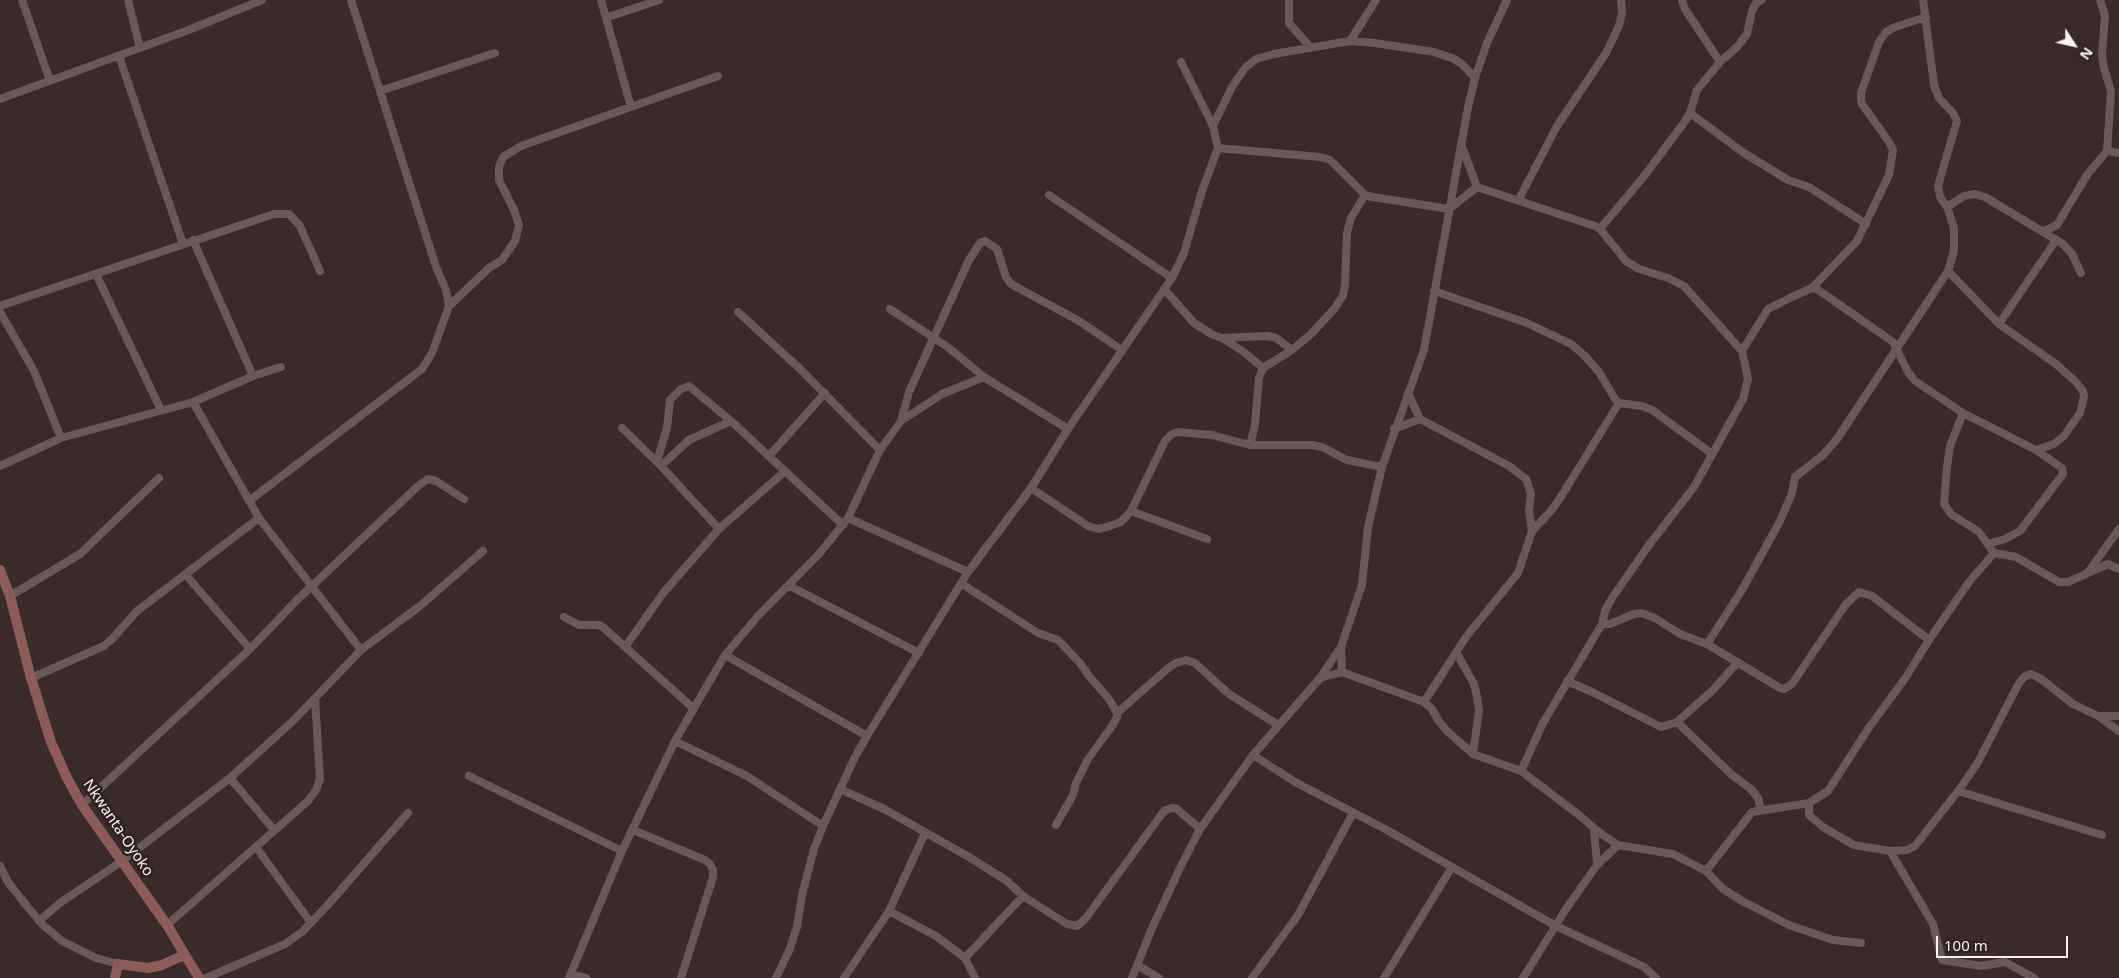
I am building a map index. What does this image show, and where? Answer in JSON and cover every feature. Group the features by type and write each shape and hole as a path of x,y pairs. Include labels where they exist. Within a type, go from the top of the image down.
{"street":[{"path":"22,0 50,81"},
{"path":"128,0 140,48"},
{"path":"0,99 140,48 245,3 262,0"},
{"path":"351,0 436,267 446,290 449,306"},
{"path":"601,0 608,17 631,107"},
{"path":"608,17 659,0"},
{"path":"1289,0 1289,23 1310,47"},
{"path":"1350,41 1376,0"},
{"path":"1132,978 1181,866 1200,830 1253,755 1320,678 1341,647 1362,586 1368,527 1382,467 1394,428 1424,350 1461,144 1475,78 1487,43 1507,0"},
{"path":"1519,199 1557,126 1606,53 1616,33 1622,13 1621,0"},
{"path":"1682,0 1685,9 1720,62"},
{"path":"1600,230 1645,175 1690,113 1697,90 1747,34 1752,11 1756,3 1762,0"},
{"path":"1707,644 1742,590 1780,521 1792,493 1795,477 1823,455 1837,439 1948,271 1954,251 1954,240 1952,220 1947,207 1940,197 1939,180 1955,134 1957,121 1939,98 1934,85 1923,0"},
{"path":"2044,231 2057,225 2087,176 2107,150 2111,91 2102,55 2105,16 2100,0"},
{"path":"1742,351 1768,309 1776,303 1812,288 1857,241 1889,176 1893,150 1862,104 1861,93 1882,37 1895,27 1926,17"},
{"path":"1213,126 1232,87 1250,63 1274,54 1310,47 1350,41 1434,52 1452,58 1462,64 1475,78"},
{"path":"380,91 495,53"},
{"path":"118,56 183,244"},
{"path":"776,978 789,951 797,927 802,895 814,849 855,756 968,572 1031,488 1068,429 1172,278 1184,253 1202,191 1218,148 1213,126 1181,62"},
{"path":"249,501 422,370 432,352 449,306 489,268 502,260 515,242 519,225 514,210 499,180 498,167 503,157 521,146 718,76"},
{"path":"1690,113 1744,153 1788,180 1809,187 1866,224"},
{"path":"1461,144 1477,186"},
{"path":"1218,148 1320,157 1330,160 1365,194 1449,210"},
{"path":"2107,150 2119,153"},
{"path":"1477,186 1519,199 1600,230 1626,261 1639,270 1668,278 1684,286 1742,351 1748,379 1747,390 1711,453 1694,488 1649,544 1615,592 1605,611 1602,624 1543,723 1521,772"},
{"path":"1449,210 1477,186"},
{"path":"1250,445 1255,425 1259,378 1263,368 1292,350 1311,334 1335,308 1342,295 1345,285 1347,233 1351,218 1365,194"},
{"path":"1947,207 1964,196 1975,194 1985,197 2056,240 2072,254 2081,273"},
{"path":"1049,195 1172,278"},
{"path":"0,306 274,214 289,214 300,226 320,271"},
{"path":"193,240 253,376"},
{"path":"1999,324 2056,240"},
{"path":"586,978 570,976 622,851 675,741 725,656 758,616 790,586 848,518 880,450 901,421 909,392 969,260 980,244 985,241 996,249 1006,277 1011,284 1079,320 1122,350"},
{"path":"1948,271 1999,324 2056,364 2083,391 2084,397 2080,413 2064,436 2054,444 2036,450"},
{"path":"96,274 161,410"},
{"path":"1812,288 1821,290 1890,339 1897,347 1911,377 1940,399 1963,413 2036,450 2062,468 2063,474 2020,531 2005,539 1988,544"},
{"path":"1164,289 1194,323 1244,352 1263,368"},
{"path":"1434,291 1527,323 1571,344 1600,372 1619,403 1642,406 1652,410 1711,453"},
{"path":"890,309 968,362 984,377 1068,429"},
{"path":"0,312 34,371 61,438"},
{"path":"738,312 825,393 880,450"},
{"path":"1222,338 1268,336 1276,338 1292,350"},
{"path":"0,466 61,438 193,402 253,376 280,367"},
{"path":"901,421 942,394 984,377"},
{"path":"659,464 667,428 670,400 687,385 731,421 843,525"},
{"path":"769,456 825,393"},
{"path":"1408,393 1420,419 1509,466 1526,479 1530,494 1529,510 1532,531"},
{"path":"193,402 259,518 361,650"},
{"path":"1424,702 1456,652 1487,609 1504,592 1518,573 1532,531 1552,510 1619,403"},
{"path":"1963,413 1950,446 1944,489 1944,504 1951,514 1979,532 1994,552 2016,557 2059,582 2068,582 2108,564 2119,569"},
{"path":"1394,428 1420,419"},
{"path":"659,464 688,440 731,421"},
{"path":"622,428 659,464 718,529"},
{"path":"1031,488 1088,526 1107,527 1121,522 1131,511 1165,441 1172,434 1186,432 1212,435 1250,445 1312,445 1322,447 1347,460 1382,467"},
{"path":"625,647 664,592 718,529 784,472"},
{"path":"10,596 80,554 159,478"},
{"path":"82,805 250,649 312,586 418,486 428,478 464,499"},
{"path":"1131,511 1207,539"},
{"path":"31,678 104,646 136,611 259,518"},
{"path":"848,518 968,572"},
{"path":"2087,574 2119,529"},
{"path":"39,920 60,903 122,861 230,778 294,720 361,650 420,606 483,551"},
{"path":"1706,871 1716,861 1748,815 1761,809 1809,804 1822,797 1834,783 1868,729 1906,677 1969,582 1994,552"},
{"name":"Nkwanta-Oyoko","path":"0,570 10,596 31,678 51,742 82,805 167,925 199,978"},
{"path":"185,574 250,649"},
{"path":"962,584 1038,633 1058,640 1080,663 1088,676 1109,699 1117,713"},
{"path":"790,586 919,653"},
{"path":"1602,624 1610,624 1634,614 1655,618 1680,634 1707,644 1780,688 1788,688 1846,604 1859,592 1872,596 1929,640"},
{"path":"564,617 579,625 599,625 693,708"},
{"path":"1341,647 1342,672"},
{"path":"1456,652 1474,684 1477,697 1479,710 1473,754"},
{"path":"725,656 867,736"},
{"path":"1056,825 1073,795 1076,783 1088,759 1115,722 1117,713 1176,663 1186,660 1195,663 1229,694 1278,725"},
{"path":"1567,681 1661,727 1677,722 1713,690 1738,662"},
{"path":"1320,678 1342,672 1424,702 1432,709 1447,731 1473,754 1521,772 1579,815 1594,829 1618,845 1673,854 1706,871 1723,889 1744,902 1789,924 1833,940 1861,943"},
{"path":"1809,804 1809,815 1854,845 1890,851 1907,850 1915,846 1958,791 1987,747 2019,683 2024,677 2031,674 2036,675 2072,704 2098,716 2119,731"},
{"path":"167,925 308,801 316,790 320,780 315,699"},
{"path":"2098,716 2119,716"},
{"path":"1677,722 1731,774 1752,790 1758,798 1761,809"},
{"path":"675,741 746,776 823,826"},
{"path":"1253,755 1295,782 1556,926 1644,967 1656,978"},
{"path":"469,776 622,851"},
{"path":"230,778 274,830"},
{"path":"840,789 884,809 1007,881 1023,896 1067,924 1078,926 1086,918 1164,811 1172,808 1177,809 1200,830"},
{"path":"1958,791 2102,835"},
{"path":"206,978 286,944 311,923 408,813"},
{"path":"1252,978 1298,915 1353,813"},
{"path":"1594,829 1597,865"},
{"path":"633,830 705,860 714,870 681,978"},
{"path":"844,978 889,911 925,833"},
{"path":"1523,978 1597,865 1618,845"},
{"path":"256,847 311,923"},
{"path":"1890,851 1933,924 1942,960 1981,966 2005,962 2034,978"},
{"path":"0,866 8,882 39,920 62,942 96,958 118,964 148,968 162,965 184,955"},
{"path":"1384,978 1452,867"},
{"path":"965,958 1023,896"},
{"path":"889,911 936,936 965,958 975,978"},
{"path":"115,978 118,964"},
{"path":"1137,965 1159,978"}]}
